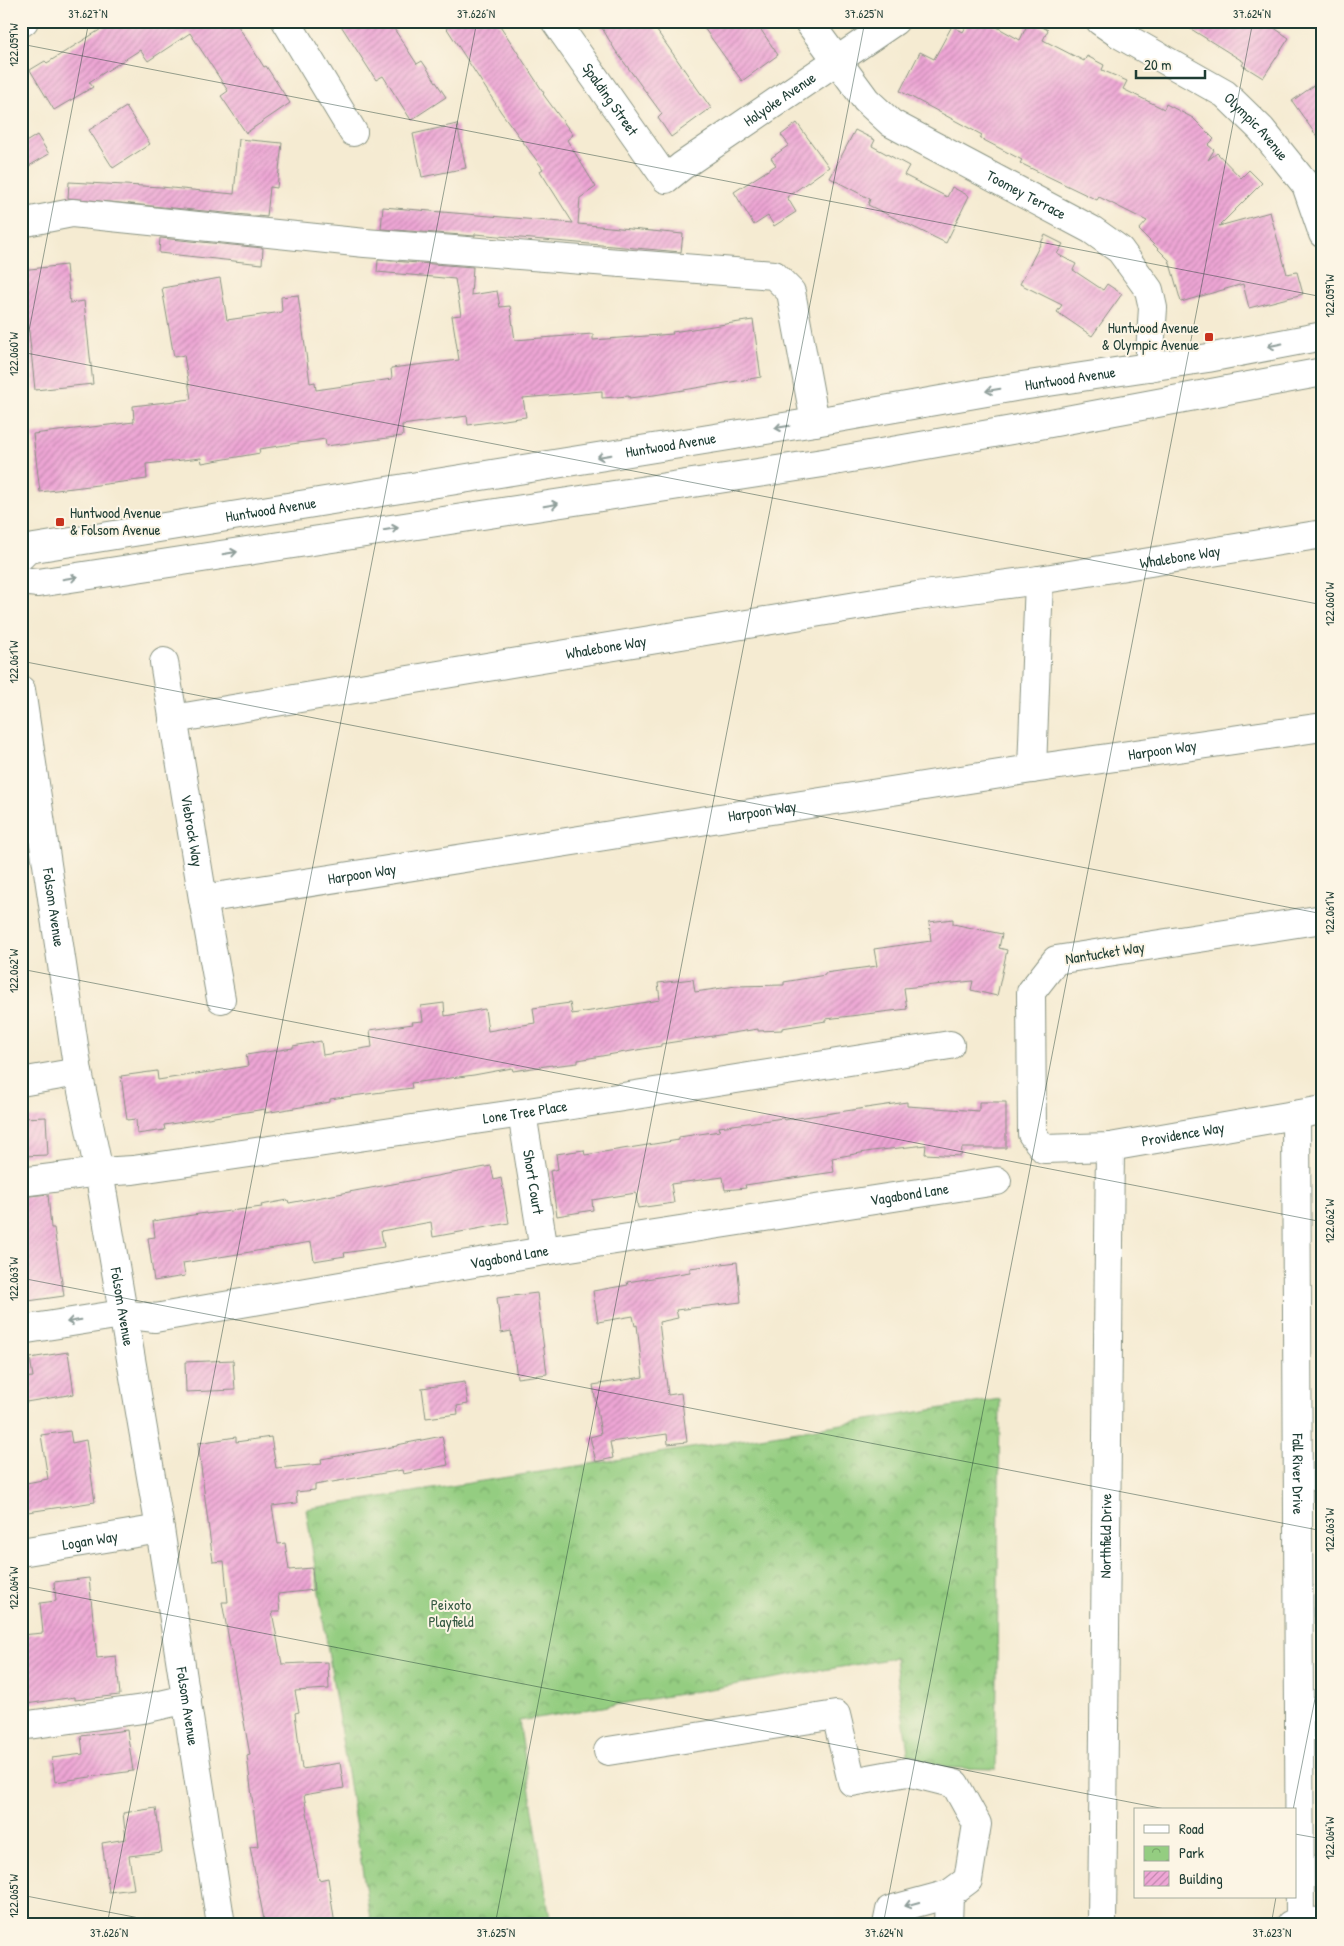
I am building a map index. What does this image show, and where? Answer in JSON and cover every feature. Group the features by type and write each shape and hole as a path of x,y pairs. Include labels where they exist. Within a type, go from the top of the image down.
{"street":[{"path":"286,21 354,132"},
{"name":"Spalding Street","path":"555,21 666,179"},
{"name":"Toomey Terrace","path":"808,21 866,100 891,123 1092,230 1120,250 1149,290 1153,308 1149,367"},
{"name":"Holyoke Avenue","path":"666,179 682,166 895,21"},
{"name":"Olympic Avenue","path":"1100,21 1119,34 1224,94 1314,182 1323,234"},
{"path":"21,223 72,214 364,243 774,275 791,292 815,422"},
{"name":"Huntwood Avenue","path":"21,556 28,549 815,422 1014,387 1208,358 1323,336"},
{"path":"21,581 38,583 823,463 1038,426 1323,372"},
{"name":"Whalebone Way","path":"174,718 917,596 1039,580 1323,534"},
{"path":"1032,769 1039,580"},
{"name":"Viebrock Way","path":"164,662 221,999"},
{"name":"Folsom Avenue","path":"21,690 78,1072 99,1172 160,1529 221,1925"},
{"name":"Harpoon Way","path":"203,899 1032,769 1323,727"},
{"name":"Nantucket Way","path":"1044,1149 1032,1134 1031,992 1056,960 1323,919"},
{"name":"Lone Tree Place","path":"21,1182 99,1172 133,1170 522,1113 950,1045"},
{"path":"21,1082 78,1072"},
{"name":"Providence Way","path":"1044,1149 1110,1147 1323,1110"},
{"name":"Short Court","path":"522,1113 544,1251"},
{"name":"Fall River Drive","path":"1296,1115 1304,1923"},
{"name":"Northfield Drive","path":"1102,1925 1110,1147"},
{"name":"Vagabond Lane","path":"21,1330 122,1314 155,1318 544,1251 997,1181"},
{"name":"Logan Way","path":"21,1552 160,1529"},
{"path":"21,1726 144,1709 186,1699"},
{"path":"608,1751 836,1714 852,1782 907,1772 955,1784 977,1824 968,1880 949,1894 890,1910 887,1925"},
{"path":"948,1925 949,1894"}],"green space":[{"name":"Peixoto Playfield","path":"1000,1399 996,1769 910,1767 895,1658 519,1721 551,1925 371,1925 306,1509"}],"building":[{"path":"114,21 235,21 264,67 266,66 290,103 246,133 221,96 228,91 190,33 148,61 140,50 89,82 93,87 54,110 30,70 45,61 47,63"},
{"path":"338,21 389,21 417,64 422,61 446,97 411,120 383,76 376,80"},
{"path":"442,21 497,21 543,94 573,135 567,140 596,187 580,198 578,224 683,234 681,252 475,234 475,236 381,229 383,207 573,223 540,171 543,169 501,112"},
{"path":"598,21 650,21 711,108 671,137 658,118 662,114 615,50"},
{"path":"699,21 755,21 778,55 742,81"},
{"path":"969,21 986,21 1020,40 1029,21 1031,21 1048,30 1043,40 1084,61 1087,56 1104,65 1102,70 1127,81 1123,89 1164,109 1166,104 1193,118 1214,139 1208,145 1214,150 1208,160 1217,153 1241,178 1249,170 1262,183 1219,226 1270,212 1287,274 1297,272 1303,294 1249,308 1243,284 1181,302 1169,260 1139,230 1147,221 1099,197 1097,200 1020,163 1022,160 980,138 982,135 900,91 920,52 934,59 952,26 963,32"},
{"path":"1178,21 1264,21 1289,38 1263,78 1242,65 1244,62"},
{"path":"1323,79 1323,145 1292,101"},
{"path":"126,107 150,144 113,168 89,130"},
{"path":"797,123 829,167 787,197 796,212 774,226 768,216 754,225 734,192 776,165 771,158 789,145 781,135"},
{"path":"457,124 466,168 422,177 413,134"},
{"path":"855,130 875,140 872,146 909,166 904,175 947,197 952,187 969,196 946,243 868,205 870,199 830,178"},
{"path":"37,135 49,154 29,166 21,153 21,145"},
{"path":"239,139 282,143 277,188 270,187 267,217 68,198 69,182 161,187 234,194"},
{"path":"1045,235 1063,244 1057,254 1076,264 1073,270 1103,290 1107,284 1122,294 1092,336 1057,312 1062,305 1020,284"},
{"path":"160,238 263,248 262,264 159,253"},
{"path":"378,260 473,267 471,295 497,291 500,307 510,306 515,340 593,334 593,340 673,334 672,332 753,320 761,377 629,398 629,396 602,398 602,391 523,398 526,417 468,425 467,416 402,425 403,436 326,446 325,439 259,449 260,453 202,463 201,458 146,464 147,479 40,492 33,434 134,422 133,406 191,399 184,355 174,357 162,288 220,278 227,320 282,312 281,297 298,295 310,383 315,382 316,390 392,379 391,368 459,360 452,316 461,315 455,279 377,272"},
{"path":"66,265 70,303 84,301 93,384 35,390 27,312 21,313 21,270"},
{"path":"953,919 953,924 1002,934 999,948 1007,950 997,996 971,990 973,981 904,988 907,1009 826,1019 826,1021 782,1028 782,1030 758,1031 758,1029 661,1044 661,1046 578,1060 578,1063 513,1071 512,1068 411,1083 412,1088 330,1099 330,1102 265,1113 265,1109 164,1125 165,1130 137,1134 136,1119 127,1120 121,1076 157,1071 158,1080 248,1066 246,1055 293,1048 293,1046 321,1041 323,1055 372,1047 370,1030 423,1021 421,1006 444,1003 445,1016 485,1009 488,1031 535,1023 533,1008 570,1003 572,1014 660,1000 658,983 693,979 695,992 736,986 784,985 784,982 825,975 825,973 877,966 874,949 931,941 929,922"},
{"path":"907,1102 907,1106 979,1111 979,1102 1006,1102 1006,1148 962,1148 961,1156 925,1154 926,1145 872,1151 832,1158 834,1172 745,1185 746,1188 725,1190 723,1177 671,1184 674,1203 638,1208 636,1193 592,1200 593,1210 557,1216 550,1171 558,1169 556,1154 584,1150 585,1155 679,1140 679,1137 720,1131 719,1127 783,1118 784,1120"},
{"path":"46,1117 48,1155 21,1156 21,1118"},
{"path":"491,1166 494,1180 501,1178 509,1223 433,1237 431,1222 381,1231 384,1247 344,1253 345,1256 314,1261 311,1242 183,1263 185,1276 154,1281 148,1238 155,1237 153,1221 262,1207 261,1205 288,1200 289,1203"},
{"path":"48,1194 51,1228 54,1228 64,1296 21,1302 21,1197"},
{"path":"737,1262 741,1302 676,1310 678,1318 659,1322 668,1395 681,1393 687,1442 668,1444 667,1434 610,1442 613,1458 596,1462 590,1437 601,1434 593,1385 643,1377 637,1325 635,1326 633,1316 598,1322 593,1291 628,1285 627,1282 690,1272 690,1268"},
{"path":"537,1293 547,1374 517,1378 511,1331 501,1333 497,1298"},
{"path":"68,1352 74,1394 26,1402 22,1378 33,1377 30,1358"},
{"path":"233,1360 235,1390 186,1392 185,1362"},
{"path":"465,1382 468,1404 457,1406 458,1414 426,1418 422,1388"},
{"path":"70,1431 72,1443 86,1440 95,1502 21,1513 21,1484 48,1479 41,1435"},
{"path":"442,1436 448,1465 403,1474 402,1470 315,1485 315,1490 296,1492 297,1503 272,1506 278,1544 285,1543 289,1570 312,1568 314,1590 278,1594 280,1612 272,1612 282,1664 328,1662 329,1689 295,1691 299,1712 295,1713 302,1769 340,1763 344,1788 304,1795 319,1880 328,1878 335,1925 265,1925 250,1847 258,1846 247,1756 250,1755 222,1602 228,1602 224,1561 213,1562 198,1443 236,1437 236,1442 271,1437 276,1468 322,1464 321,1459"},
{"path":"89,1578 97,1658 116,1656 120,1695 75,1700 75,1697 26,1704 24,1690 21,1690 21,1635 43,1633 40,1603 56,1601 54,1582"},
{"path":"127,1730 133,1771 55,1782 52,1758 83,1754 81,1736"},
{"path":"156,1808 162,1852 129,1856 134,1889 109,1892 102,1843 126,1839 123,1813"}],"place":[{"name":"Huntwood Avenue & Olympic Avenue","path":"1209,337"},
{"name":"Huntwood Avenue & Folsom Avenue","path":"60,522"}]}
